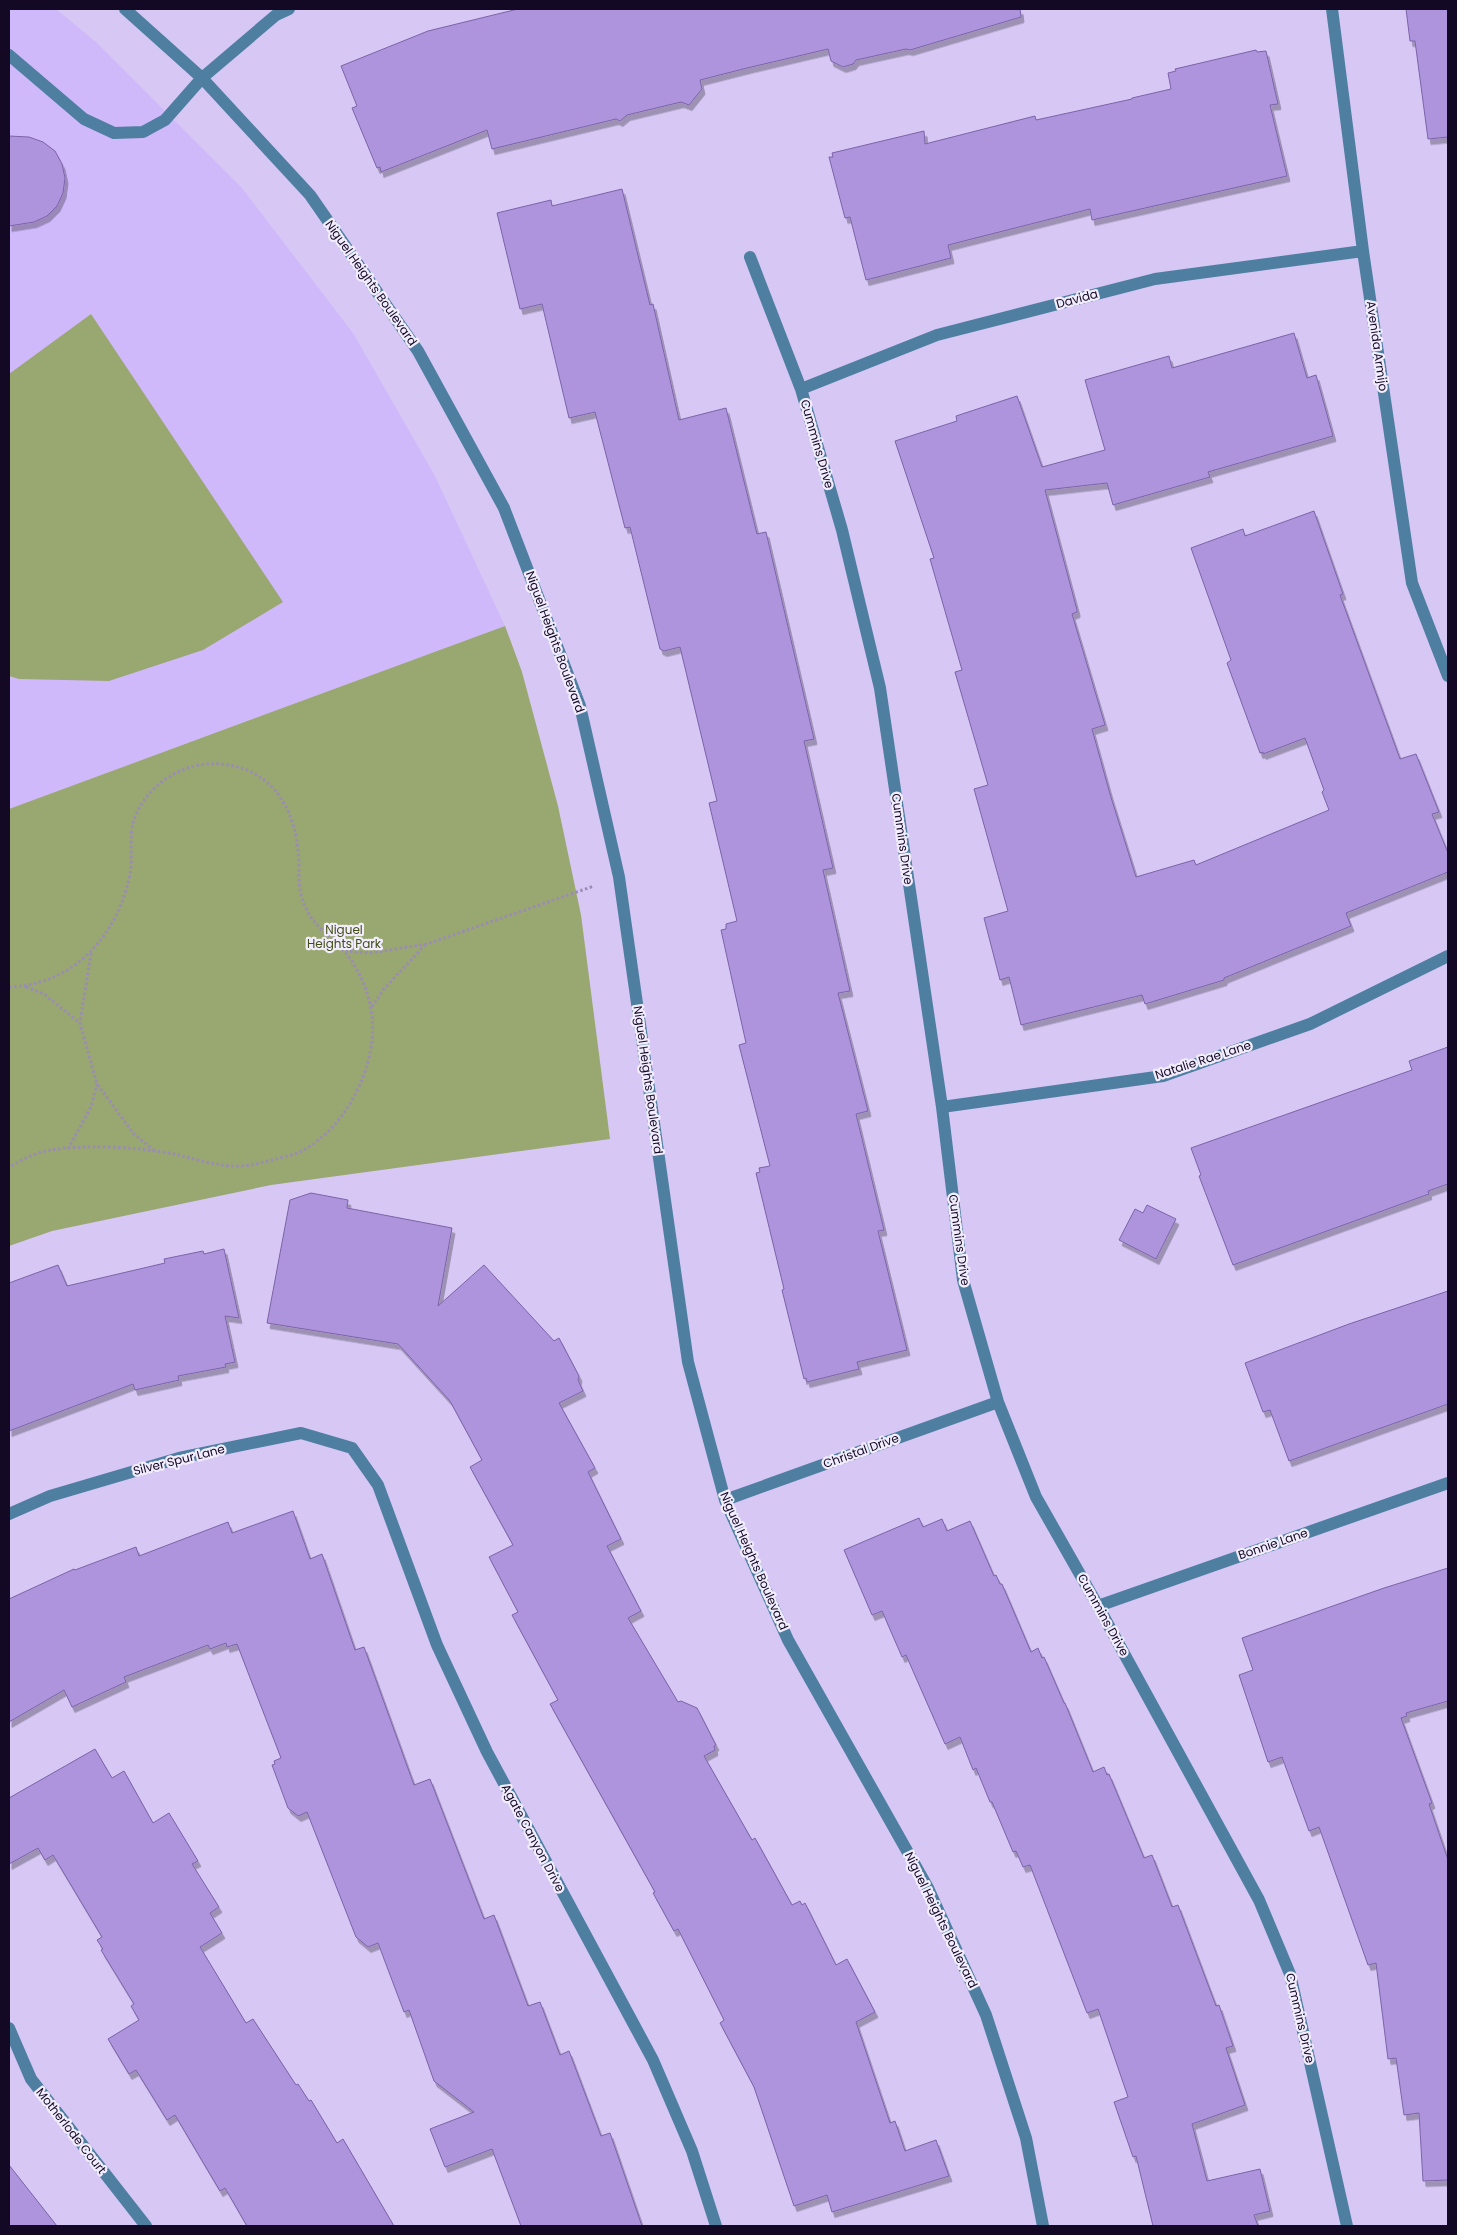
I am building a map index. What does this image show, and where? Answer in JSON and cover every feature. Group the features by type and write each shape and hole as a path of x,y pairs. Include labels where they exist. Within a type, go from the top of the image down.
{"street":[{"name":"Niguel Heights Boulevard","path":"125,9 202,78 310,195 418,351 504,508 580,706 620,877 688,1362 725,1500 788,1640 928,1888 986,2015 1026,2138 1043,2226"},
{"path":"9,55 84,119 114,133 143,132 165,120 202,78 276,15 289,9"},
{"name":"Avenida Armijo","path":"1332,9 1363,251 1412,583 1448,676"},
{"name":"Davida","path":"801,389 938,335 1155,279 1363,251"},
{"name":"Cummins Drive","path":"750,257 801,389 842,530 880,688 942,1107 963,1280 998,1402 1036,1497 1098,1606 1258,1900 1290,1974 1347,2226"},
{"name":"Natalie Rae Lane","path":"942,1107 1163,1076 1310,1024 1448,956"},
{"name":"Christal Drive","path":"725,1500 998,1402"},
{"name":"Silver Spur Lane","path":"9,1514 50,1496 179,1458 301,1433 352,1448"},
{"name":"Agate Canyon Drive","path":"352,1448 378,1485 437,1645 487,1752 653,2060 692,2152 716,2226"},
{"name":"Bonnie Lane","path":"1098,1606 1448,1483"},
{"name":"Motherlode Court","path":"9,2028 30,2079 146,2226"}],"path":[{"path":"9,988 25,987 50,979 76,965 97,947 124,900 131,871 132,825 140,806 151,790 170,776 192,766 220,764 243,770 268,781 284,800 294,825 299,852 298,885 304,908 345,951 361,977 372,1008 373,1032 370,1059 361,1085 347,1110 324,1135 298,1153 240,1166 207,1163 174,1154 129,1148 68,1149 49,1150 9,1167"},
{"path":"345,951 370,953 427,944 620,877"},
{"path":"372,1008 393,978 427,944"},
{"path":"91,952 80,1023 97,1084 134,1134 155,1152"},
{"path":"25,987 44,994 80,1023"},
{"path":"68,1149 91,1107 97,1084"}],"shaded area":[{"path":"9,9 56,9 97,43 242,188 353,333 435,476 505,626 9,809"}],"green space":[{"path":"91,314 283,602 203,650 109,681 19,679 9,676 9,374"},
{"name":"Niguel Heights Park","path":"505,626 522,672 558,806 581,915 610,1139 271,1185 52,1231 9,1246 9,809"}],"building":[{"path":"518,9 1020,9 1021,17 910,50 906,49 856,60 853,64 843,67 831,61 828,49 747,68 700,80 702,89 689,105 681,102 627,115 620,121 616,119 492,149 487,130 381,172 380,167 377,168 352,108 357,106 341,66 428,31"},
{"path":"1406,9 1448,9 1448,137 1428,139 1415,41 1410,41"},
{"path":"1256,50 1257,52 1266,51 1278,104 1270,105 1287,176 1092,220 1090,209 948,245 951,258 866,280 850,217 845,218 829,157 833,157 832,153 924,131 925,144 1035,116 1036,120 1132,99 1171,89 1168,73 1176,71 1175,69"},
{"path":"9,136 29,137 43,142 55,151 62,164 65,178 63,193 57,206 47,216 34,222 9,226"},
{"path":"622,189 650,305 653,304 679,420 726,408 757,534 766,532 814,739 804,741 833,868 823,870 850,991 838,993 868,1111 856,1114 884,1230 878,1231 907,1350 857,1362 859,1369 807,1382 806,1378 804,1379 782,1290 784,1289 756,1173 760,1172 759,1168 770,1166 739,1045 746,1043 721,930 726,929 726,924 737,921 709,803 717,801 680,647 664,651 660,649 630,527 625,528 595,412 569,418 542,304 520,309 497,213 551,200 552,206"},
{"path":"1294,333 1307,378 1316,375 1333,436 1208,472 1210,477 1113,505 1107,483 1045,490 1077,610 1077,612 1072,614 1105,725 1092,729 1110,794 1136,877 1194,860 1196,865 1329,810 1322,792 1324,790 1305,738 1263,754 1263,752 1260,753 1227,663 1231,660 1191,548 1243,529 1245,536 1314,511 1343,594 1340,595 1400,759 1416,754 1439,812 1432,814 1448,853 1448,872 1346,913 1351,926 1224,978 1224,980 1145,1004 1142,995 1021,1025 1009,977 1000,980 984,918 1008,911 974,789 988,785 955,672 962,670 930,559 934,558 895,441 957,421 956,416 1017,396 1042,467 1105,450 1085,380 1169,356 1172,368"},
{"path":"1448,1047 1448,1184 1428,1191 1429,1194 1233,1265 1199,1176 1201,1175 1191,1148 1412,1070 1409,1061"},
{"path":"311,1193 348,1200 347,1208 452,1228 438,1306 484,1265 554,1341 559,1338 579,1376 578,1380 583,1391 559,1403 595,1468 588,1472 621,1539 607,1546 641,1611 628,1618 678,1702 681,1701 697,1708 716,1745 714,1746 715,1750 704,1756 752,1840 755,1838 792,1905 800,1901 802,1905 805,1903 836,1965 847,1959 875,2012 856,2022 890,2123 895,2121 905,2151 936,2140 949,2176 832,2212 827,2195 794,2206 754,2087 720,2023 724,2020 678,1929 674,1931 653,1893 655,1892 550,1704 558,1700 512,1615 518,1612 489,1557 513,1545 470,1467 482,1460 450,1401 398,1344 267,1323 290,1200"},
{"path":"1147,1205 1176,1219 1156,1259 1119,1240 1135,1209 1143,1213"},
{"path":"224,1249 239,1318 225,1316 235,1362 225,1364 226,1367 178,1376 179,1380 135,1390 133,1384 9,1431 9,1283 58,1265 67,1286 165,1263 164,1259 203,1251 204,1254"},
{"path":"1448,1291 1448,1404 1289,1461 1270,1410 1263,1412 1245,1363 1349,1324"},
{"path":"293,1511 310,1559 322,1554 355,1650 364,1647 414,1785 430,1779 484,1919 494,1915 528,2006 540,2002 560,2055 569,2051 601,2136 610,2133 642,2226 521,2226 492,2149 445,2167 430,2129 474,2112 434,2081 409,2010 404,2012 378,1943 368,1947 356,1937 307,1812 298,1816 288,1808 272,1765 275,1764 274,1761 281,1758 237,1644 227,1647 226,1643 210,1649 208,1645 124,1677 126,1682 72,1707 64,1690 9,1722 9,1599 74,1569 136,1547 139,1556 228,1522 232,1533"},
{"path":"919,1518 923,1527 942,1519 947,1531 970,1521 994,1576 996,1575 1000,1584 1002,1584 1031,1652 1038,1648 1042,1658 1044,1657 1093,1772 1104,1767 1107,1775 1109,1774 1144,1858 1152,1855 1172,1907 1178,1905 1216,2006 1219,2005 1233,2046 1226,2048 1245,2105 1192,2124 1207,2181 1260,2169 1270,2211 1254,2215 1258,2226 1153,2226 1136,2156 1133,2157 1114,2102 1128,2097 1098,2009 1087,2013 1030,1865 1023,1867 1016,1851 1013,1852 976,1768 973,1770 960,1737 945,1744 906,1655 902,1657 882,1611 872,1615 844,1550"},
{"path":"1448,1568 1448,1701 1406,1713 1407,1716 1401,1718 1432,1803 1429,1804 1448,1860 1448,2180 1423,2181 1419,2113 1404,2115 1396,2058 1388,2059 1376,1963 1368,1965 1319,1827 1309,1831 1282,1757 1268,1762 1239,1675 1253,1670 1242,1638 1384,1588"},
{"path":"95,1749 112,1778 124,1771 153,1823 169,1813 198,1861 192,1864 219,1907 210,1913 222,1933 200,1947 246,2023 253,2019 296,2085 298,2084 309,2101 311,2100 337,2143 343,2139 394,2226 247,2226 225,2188 220,2191 175,2115 167,2120 136,2070 129,2074 108,2039 139,2020 131,2006 134,2004 101,1950 103,1949 97,1940 102,1937 53,1855 45,1860 38,1848 9,1864 9,1798"},
{"path":"9,2165 57,2226 9,2226"}]}
